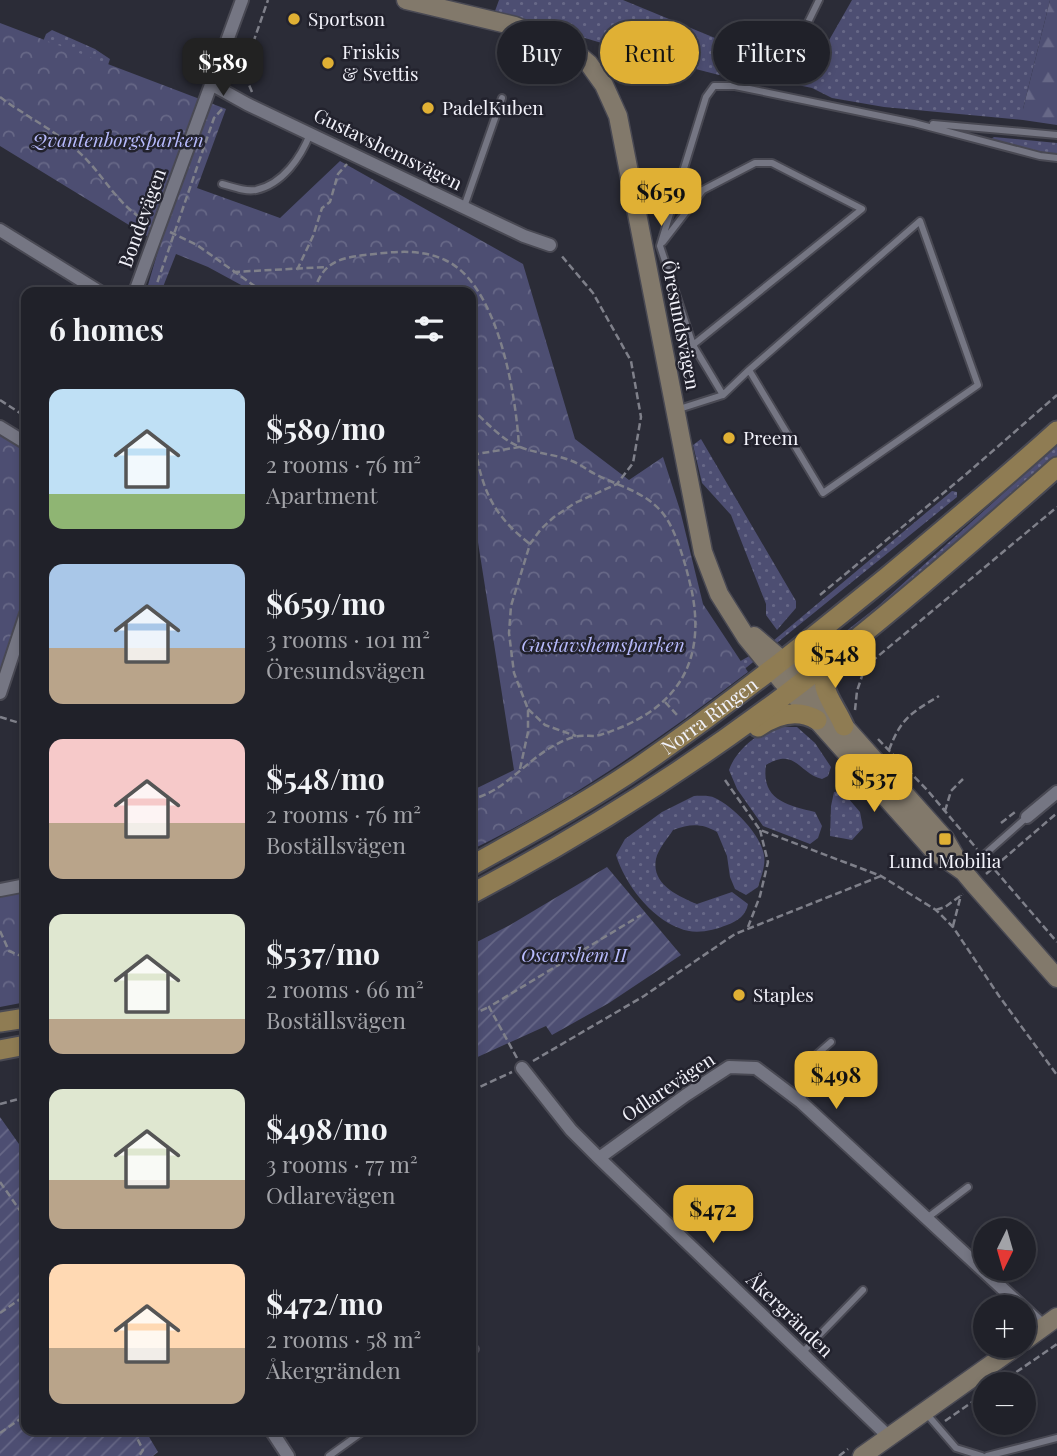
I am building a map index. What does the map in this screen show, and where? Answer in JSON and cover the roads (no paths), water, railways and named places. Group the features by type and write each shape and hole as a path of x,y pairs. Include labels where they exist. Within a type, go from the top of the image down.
{"main road":[{"name":"Norra Ringen","path":"476,891 572,839 699,756 785,678 804,645 1057,431"},
{"name":"Norra Ringen","path":"476,863 558,817 785,678 828,661 923,584 1057,467"},
{"path":"828,661 824,675 825,691 851,721"},
{"path":"699,756 720,753 777,716 798,714 817,720"},
{"path":"0,1023 21,1019"},
{"path":"0,1050 21,1046"}],"street":[{"name":"Bondevägen","path":"137,287 242,0"},
{"name":"Öresundsvägen","path":"406,0 515,26 570,48 589,64 604,85 618,116 703,552 719,594 737,622 785,678"},
{"name":"Gustavshemsvägen","path":"211,84 247,104 524,236 550,244"},
{"path":"0,230 92,287"},
{"path":"0,427 21,440"},
{"path":"0,693 21,629"},
{"path":"785,678 817,720 933,850 964,872"},
{"path":"785,678 835,720 851,721 945,839 964,872 1057,978"},
{"path":"1027,817 1057,792"},
{"path":"0,890 21,886"},
{"name":"Odlarevägen","path":"599,1158 729,1067 756,1068 779,1083 928,1218 1050,1321"},
{"name":"Åkergränden","path":"522,1068 571,1130 889,1437"},
{"path":"862,1456 1000,1358"},
{"path":"274,1435 288,1456"}],"lane":[{"path":"809,21 819,0"},
{"path":"723,396 693,345 660,246 706,97 714,86 735,86 914,123 1057,158"},
{"path":"464,207 502,97"},
{"path":"914,123 1057,135"},
{"path":"222,184 248,190 266,186 290,168 304,149 310,134"},
{"path":"660,246 702,191 755,163 772,163 862,208 693,345"},
{"path":"676,410 723,396 749,370 920,221 978,385 823,493 749,370"},
{"path":"964,872 1027,817"},
{"path":"801,1102 815,1056 831,1042"},
{"path":"928,1218 968,1187"},
{"path":"802,1353 863,1290"},
{"path":"925,1412 956,1448 985,1456 1057,1438"},
{"path":"329,1456 358,1435"}],"place":[{"name":"Sportson","path":"294,19"},
{"name":"Friskis & Svettis","path":"328,63"},
{"name":"PadelKuben","path":"428,108"},
{"name":"Preem","path":"729,438"},
{"name":"Lund Mobilia","path":"945,839"},
{"name":"Staples","path":"739,995"}],"park label":[{"name":"Qvantenborgsparken","path":"118,140"},
{"name":"Gustavshemsparken","path":"603,645"},
{"name":"Oscarshem II","path":"574,955"}]}
